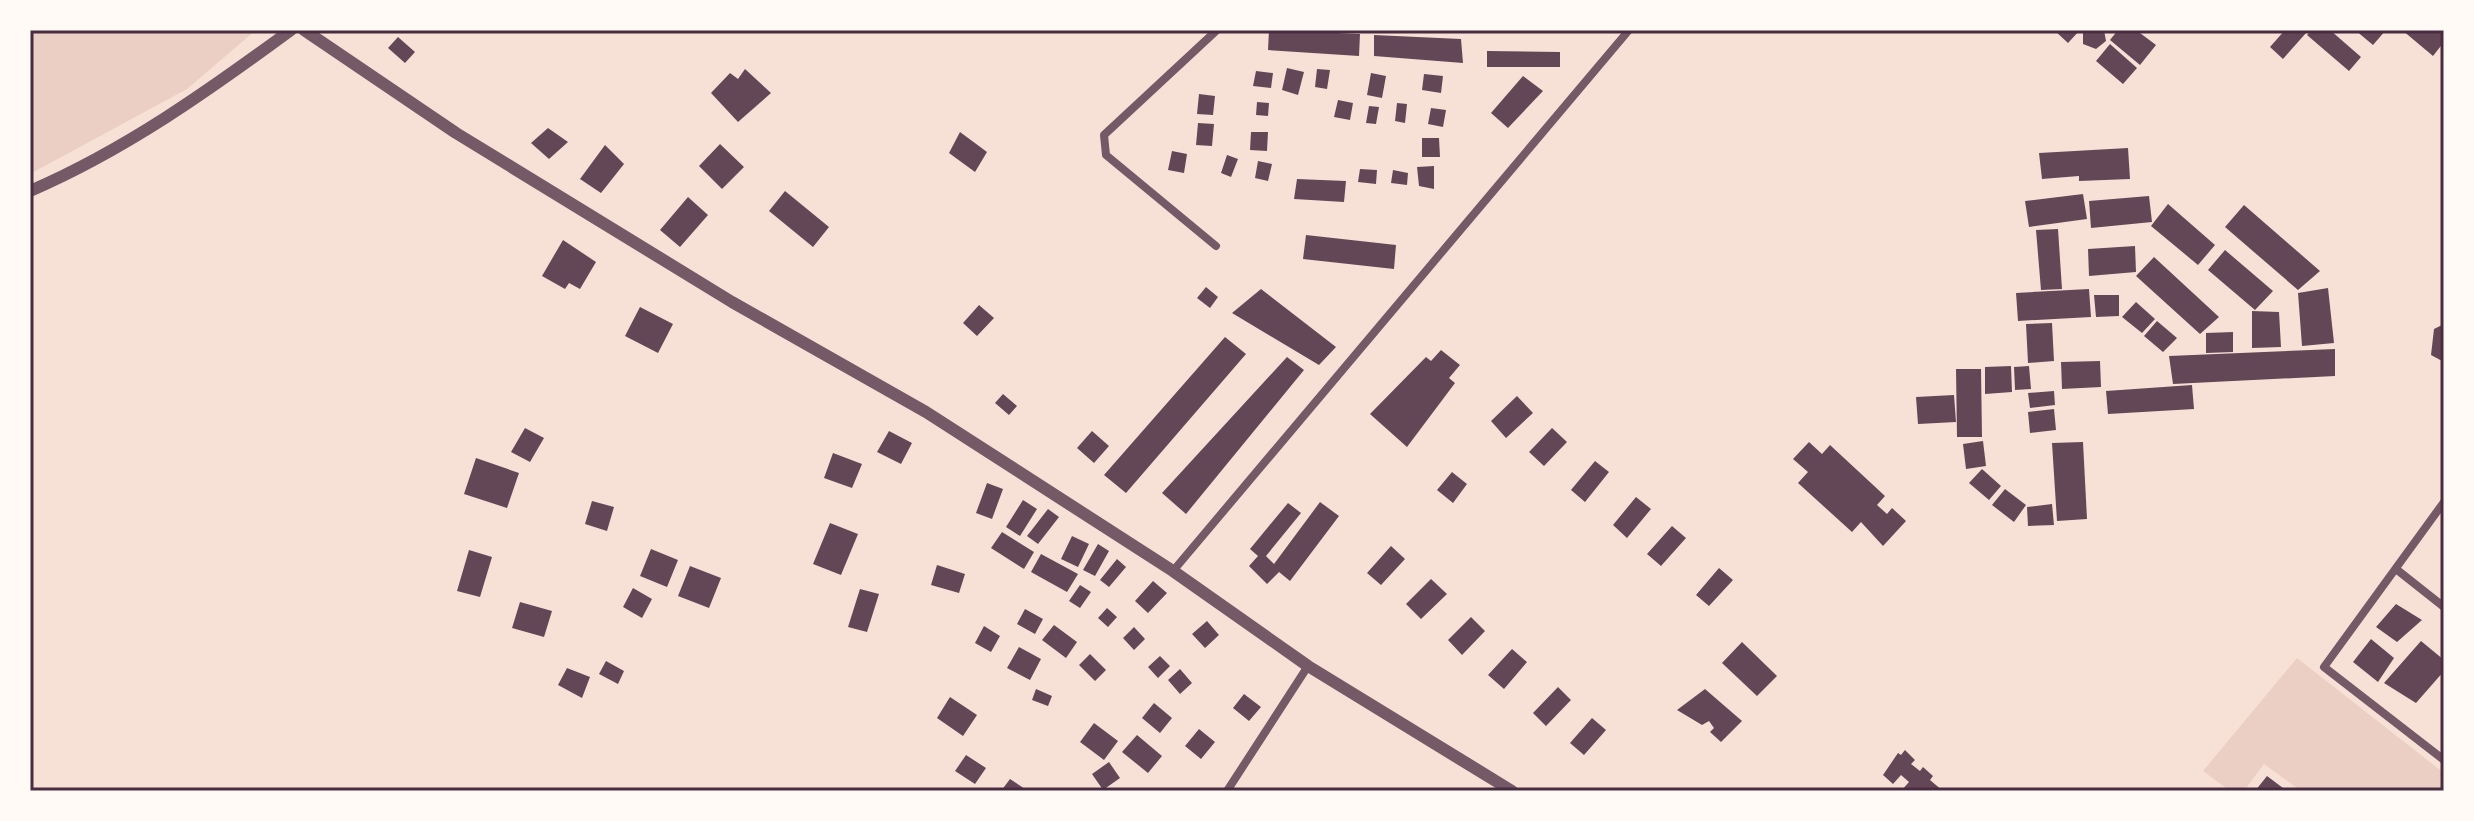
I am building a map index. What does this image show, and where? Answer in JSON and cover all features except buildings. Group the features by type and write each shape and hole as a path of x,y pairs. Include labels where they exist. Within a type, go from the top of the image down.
{"street":[{"path":"30,191 66,175 194,102 291,30"},
{"path":"304,30 456,133 732,302 926,412 1173,571 1308,666 1512,791"},
{"path":"1216,246 1106,155 1104,135 1217,30"},
{"path":"1173,571 1629,30"},
{"path":"2444,502 2324,667 2444,760"},
{"path":"2396,569 2444,607"},
{"path":"1227,791 1308,666"}],"shaded area":[{"path":"30,30 256,30 187,89 30,174"},
{"path":"2297,658 2444,773 2444,791 2361,788 2358,791 2301,791 2264,764 2244,791 2230,791 2203,771"}]}
